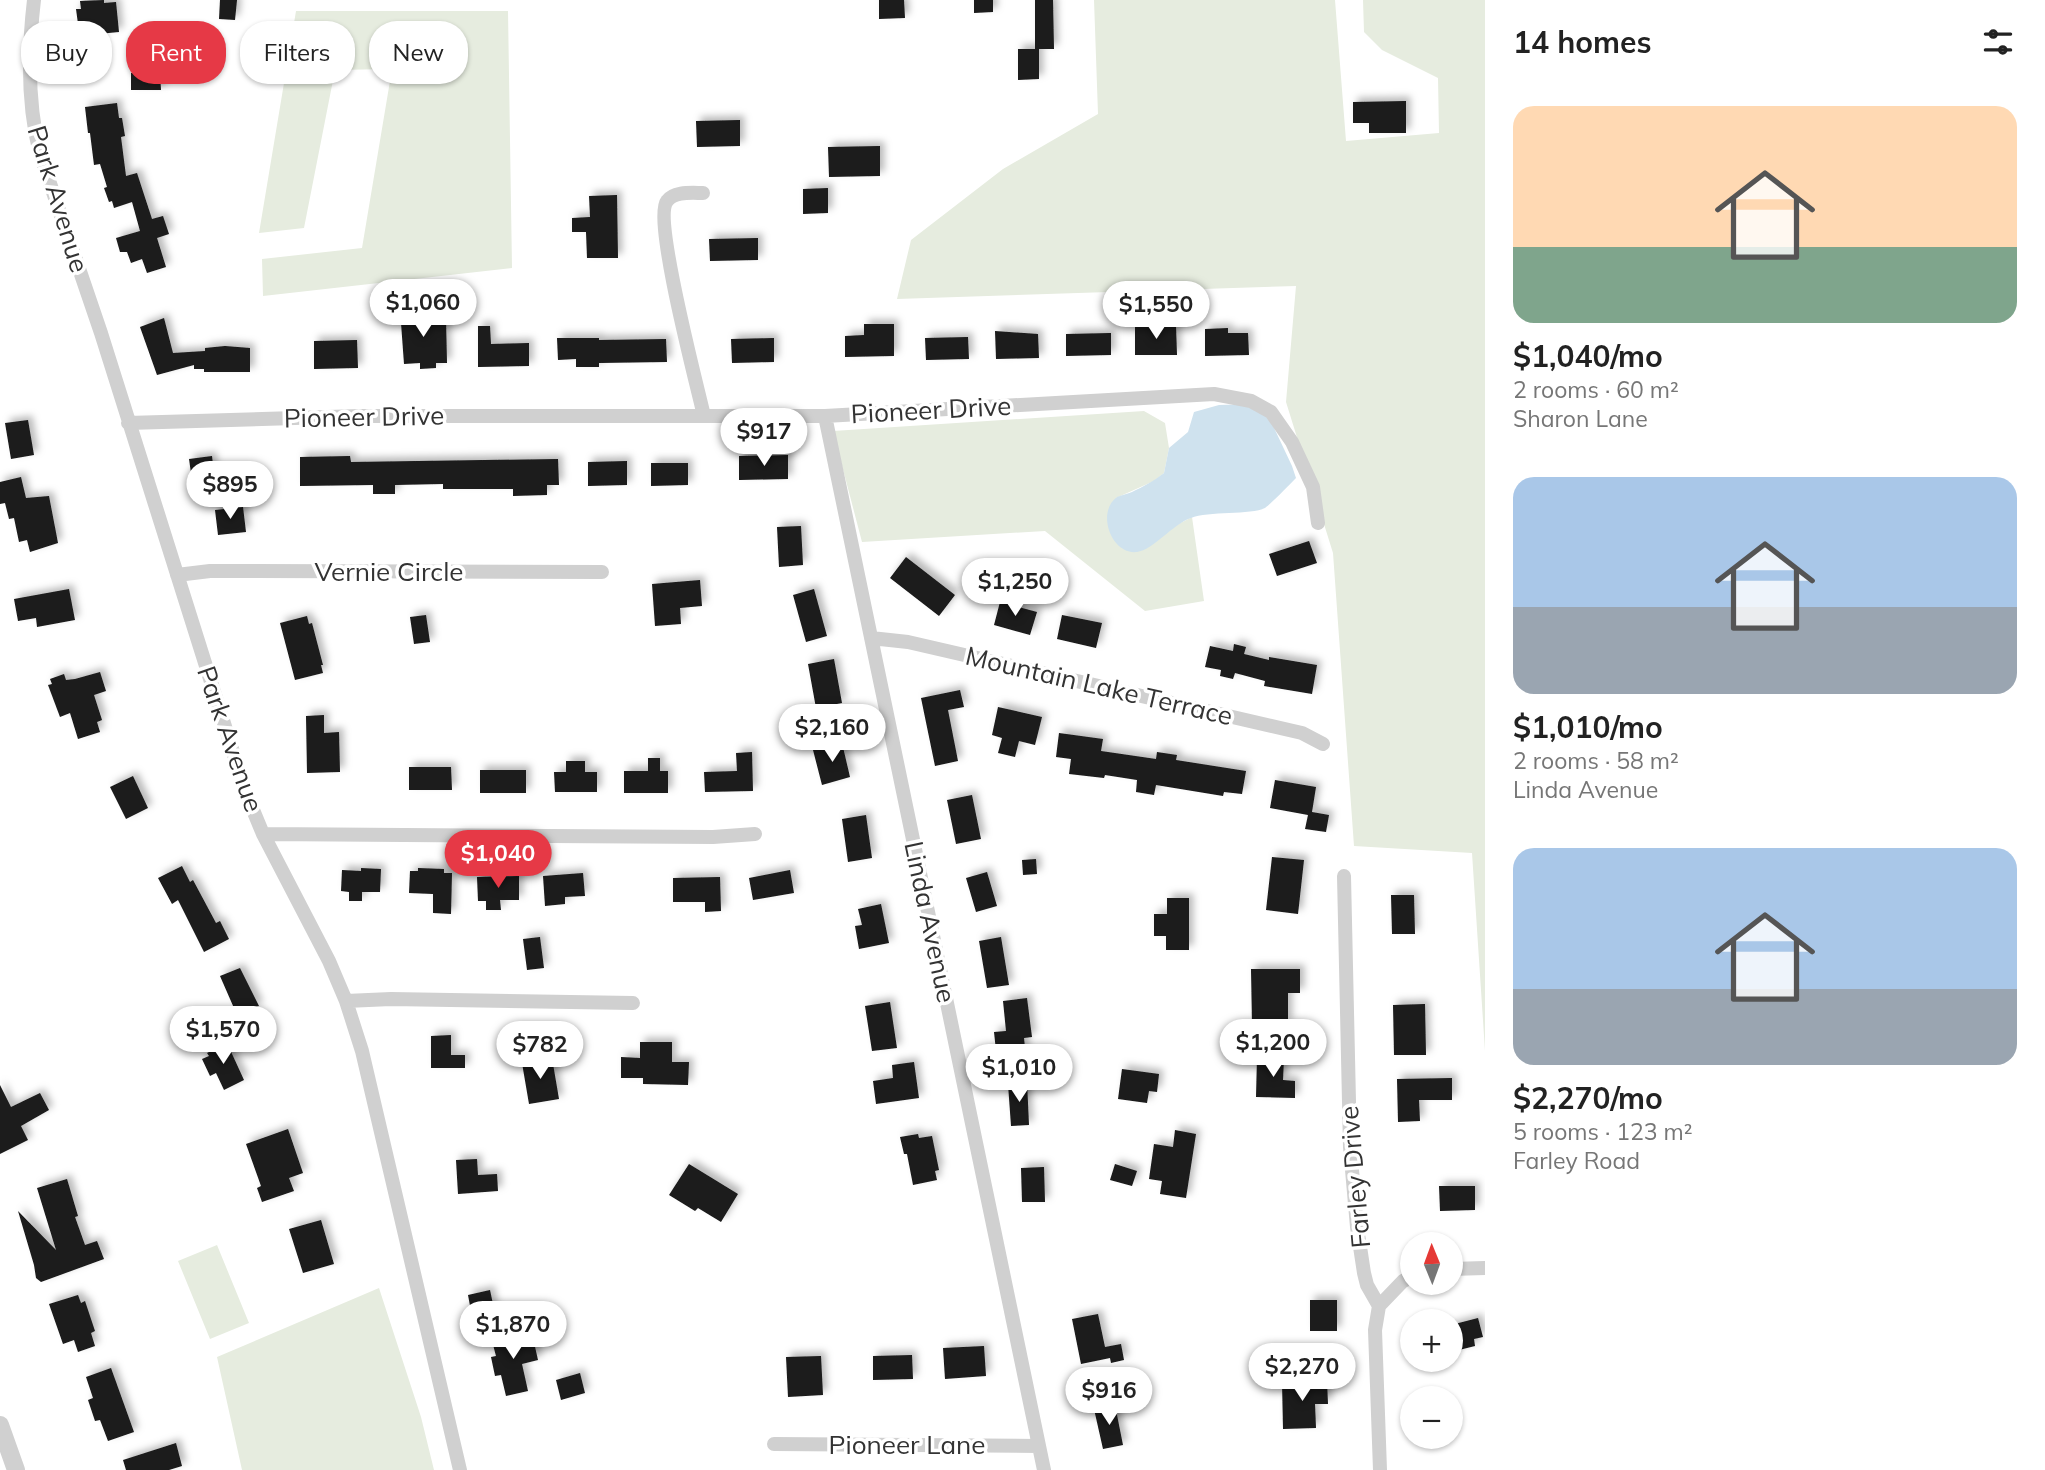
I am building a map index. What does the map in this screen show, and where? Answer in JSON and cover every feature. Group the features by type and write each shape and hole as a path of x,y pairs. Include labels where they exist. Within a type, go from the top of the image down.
{"street":[{"name":"Park Avenue","path":"34,0 30,82 33,126 40,154 82,275 246,793 263,834 310,922 346,1001 362,1051 460,1470"},
{"path":"703,193 678,194 669,198 665,204 665,214 669,262 704,416"},
{"name":"Pioneer Drive","path":"128,424 346,416 824,416 1214,394 1240,397 1262,405 1282,425 1313,487 1318,523"},
{"name":"Linda Avenue","path":"824,416 1044,1470"},
{"name":"Vernie Circle","path":"177,575 210,571 602,572"},
{"name":"Mountain Lake Terrace","path":"872,638 908,642 1302,733 1323,744"},
{"path":"263,834 713,837 755,834"},
{"name":"Farley Drive","path":"1344,876 1351,1178 1356,1227 1367,1285 1379,1306"},
{"path":"346,1001 391,999 633,1003"},
{"path":"1463,1269 1485,1268"},
{"path":"1380,1470 1375,1330 1379,1306 1400,1284"},
{"path":"0,1425 16,1470"},
{"name":"Pioneer Lane","path":"774,1444 1039,1446"}],"shaded area":[{"path":"1094,0 1335,0 1346,141 1439,133 1438,78 1382,50 1364,32 1363,0 1485,0 1485,1051 1472,853 1354,846 1333,553 1286,402 1296,286 897,299 911,240 1003,169 1098,114"},
{"path":"296,11 508,11 512,268 263,296 262,259 362,248 389,84 468,84 468,21 369,21 369,69 355,70 355,21 294,21"},
{"path":"284,84 332,84 304,228 259,233"},
{"path":"1144,411 1165,423 1169,448 1164,473 1154,481 1116,498 1147,548 1171,528 1192,517 1204,601 1145,611 1045,531 862,542 833,431"},
{"path":"217,1245 249,1323 210,1339 178,1261"},
{"path":"379,1288 421,1417 434,1470 242,1470 217,1357"}],"water":[{"path":"1250,404 1268,415 1296,478 1265,508 1250,512 1198,516 1184,521 1143,550 1128,551 1120,547 1109,531 1107,522 1111,504 1117,497 1141,488 1164,473 1169,448 1188,432 1194,412 1219,405"}],"building":[{"path":"220,0 237,0 235,20 219,19"},
{"path":"879,0 904,0 905,18 879,19"},
{"path":"974,0 993,0 993,12 974,13"},
{"path":"1035,0 1053,0 1054,49 1039,49 1039,79 1018,80 1018,49 1035,49"},
{"path":"80,1 116,2 119,32 112,33 112,21 78,21 76,9 81,9"},
{"path":"131,84 161,84 161,90 131,90"},
{"path":"1406,101 1406,133 1369,133 1369,123 1353,123 1353,102"},
{"path":"117,103 125,136 121,137 126,176 137,173 152,219 163,216 169,234 157,238 166,267 147,273 142,259 131,263 127,252 120,252 116,238 140,231 132,202 114,208 112,201 109,202 100,164 94,165 88,133 85,107"},
{"path":"740,120 740,146 697,147 696,121"},
{"path":"880,146 880,176 829,177 828,147"},
{"path":"828,188 828,213 803,214 803,189"},
{"path":"617,195 618,258 587,258 586,232 572,232 572,218 590,217 589,196"},
{"path":"758,238 758,260 710,261 709,239"},
{"path":"424,308 425,319 446,319 447,363 436,363 436,368 420,369 420,363 404,364 400,309"},
{"path":"164,318 173,353 205,351 205,348 225,346 250,348 250,372 204,372 204,369 194,369 194,365 157,375 140,327"},
{"path":"864,324 894,324 894,356 845,357 845,336 864,335"},
{"path":"478,326 490,326 491,344 529,343 529,366 478,367"},
{"path":"1135,326 1176,326 1177,355 1135,355"},
{"path":"1228,328 1228,333 1248,333 1249,355 1205,356 1205,329"},
{"path":"995,331 1038,334 1039,358 996,359"},
{"path":"1111,333 1111,355 1066,356 1066,334"},
{"path":"968,337 969,359 926,360 925,338"},
{"path":"557,338 666,339 667,362 599,363 599,367 576,367 576,359 558,360"},
{"path":"774,338 774,362 732,363 731,339"},
{"path":"357,340 358,368 314,369 314,341"},
{"path":"28,420 34,455 11,459 5,423"},
{"path":"788,455 788,479 739,480 739,456"},
{"path":"212,456 216,491 194,494 189,459"},
{"path":"350,456 351,462 558,459 559,485 547,485 547,495 513,496 513,489 443,489 443,484 395,485 395,494 373,494 373,485 300,486 300,457"},
{"path":"627,461 627,485 588,486 588,462"},
{"path":"651,463 688,463 688,485 651,486"},
{"path":"21,477 26,498 49,496 58,543 30,552 27,540 19,542 14,518 9,519 5,503 0,504 0,482"},
{"path":"243,507 246,532 218,535 215,510"},
{"path":"801,526 803,565 779,567 777,527"},
{"path":"1309,541 1317,563 1277,576 1269,554"},
{"path":"906,557 955,595 939,616 890,578"},
{"path":"700,580 702,606 680,608 681,624 655,626 652,584"},
{"path":"69,589 75,620 37,627 36,618 18,621 14,599"},
{"path":"814,589 827,636 806,642 793,595"},
{"path":"1000,602 1037,612 1030,635 994,625"},
{"path":"426,615 430,642 414,644 410,617"},
{"path":"1062,615 1102,623 1096,648 1057,639"},
{"path":"307,616 309,624 312,623 323,673 295,680 280,623"},
{"path":"1234,644 1246,647 1244,654 1269,660 1269,657 1317,665 1312,694 1264,686 1265,681 1235,673 1233,679 1220,676 1221,670 1205,667 1210,646 1233,651"},
{"path":"834,659 842,703 816,708 808,664"},
{"path":"100,672 106,691 94,695 102,720 97,722 100,732 78,739 70,713 60,717 48,685 52,684 50,679 64,674 66,680"},
{"path":"960,690 964,707 948,710 958,761 935,766 921,698"},
{"path":"998,707 1042,717 1035,745 1019,741 1015,757 998,753 1002,738 992,735"},
{"path":"324,715 324,733 339,732 340,772 307,773 306,716"},
{"path":"1059,733 1103,739 1101,751 1156,759 1157,752 1177,755 1176,760 1246,771 1242,794 1224,792 1223,796 1156,785 1154,795 1136,792 1137,780 1105,775 1104,778 1069,774 1071,759 1056,757"},
{"path":"842,743 850,777 822,785 813,750"},
{"path":"752,752 753,791 705,792 704,772 737,771 736,753"},
{"path":"648,758 660,758 660,771 668,771 668,793 624,793 624,771 648,771"},
{"path":"566,761 585,761 585,772 597,772 597,792 555,792 554,772 566,772"},
{"path":"409,767 451,767 452,790 409,790"},
{"path":"480,770 526,770 526,793 480,793"},
{"path":"133,776 148,808 126,819 110,787"},
{"path":"1275,780 1316,787 1312,812 1329,815 1326,832 1305,829 1308,815 1270,808"},
{"path":"972,795 981,839 956,844 947,800"},
{"path":"866,815 872,858 848,862 842,819"},
{"path":"1272,857 1304,860 1298,914 1266,910"},
{"path":"1036,859 1037,874 1023,875 1022,860"},
{"path":"182,866 190,882 193,880 216,923 220,921 229,939 204,952 178,900 172,904 158,878"},
{"path":"361,868 381,869 380,892 362,892 362,901 349,901 349,892 341,891 342,870 361,871"},
{"path":"418,868 444,869 444,873 452,873 451,914 433,913 433,894 409,893 410,871 418,871"},
{"path":"790,870 794,893 753,900 749,878"},
{"path":"987,872 997,906 976,912 966,878"},
{"path":"583,873 585,896 565,897 565,904 545,906 543,876"},
{"path":"519,876 519,900 500,900 501,910 486,910 486,901 478,901 477,877"},
{"path":"720,877 721,911 705,912 705,902 673,902 673,878"},
{"path":"1391,895 1414,895 1415,934 1392,934"},
{"path":"1167,898 1189,898 1189,950 1166,950 1166,936 1154,936 1154,914 1167,914"},
{"path":"881,904 889,943 859,949 855,926 862,925 858,909"},
{"path":"540,937 544,968 527,970 523,939"},
{"path":"1001,937 1009,985 987,988 979,941"},
{"path":"240,968 259,1006 237,1015 220,976"},
{"path":"1251,969 1300,969 1300,993 1288,993 1288,1024 1252,1025"},
{"path":"1027,998 1032,1037 1024,1038 1026,1057 997,1060 994,1032 1006,1031 1003,1001"},
{"path":"890,1002 897,1048 872,1051 865,1006"},
{"path":"1425,1004 1426,1055 1394,1055 1393,1005"},
{"path":"451,1035 451,1055 465,1055 465,1068 431,1068 431,1036"},
{"path":"640,1042 672,1042 672,1062 689,1062 688,1085 643,1084 643,1078 621,1078 621,1057 640,1058"},
{"path":"227,1043 244,1080 224,1090 216,1073 210,1076 202,1059 209,1056 207,1053"},
{"path":"1257,1057 1284,1058 1283,1080 1295,1081 1295,1098 1256,1097"},
{"path":"552,1058 559,1099 529,1104 522,1063"},
{"path":"914,1062 919,1098 876,1104 873,1081 893,1078 892,1065"},
{"path":"1122,1069 1159,1074 1157,1092 1149,1091 1147,1103 1118,1099"},
{"path":"1452,1078 1452,1100 1419,1100 1420,1121 1398,1122 1397,1079"},
{"path":"1027,1082 1029,1125 1011,1126 1008,1084"},
{"path":"0,1085 11,1107 40,1093 49,1110 21,1126 28,1140 0,1154"},
{"path":"288,1129 303,1173 289,1178 294,1191 262,1202 257,1188 261,1186 246,1144"},
{"path":"1175,1130 1196,1134 1186,1198 1160,1194 1162,1181 1149,1179 1154,1144 1173,1147"},
{"path":"918,1134 919,1138 932,1136 939,1170 935,1171 937,1180 913,1185 907,1154 904,1154 900,1137"},
{"path":"477,1159 478,1175 497,1174 498,1191 458,1194 456,1160"},
{"path":"689,1164 738,1194 721,1222 698,1208 695,1211 669,1195"},
{"path":"1115,1164 1137,1171 1132,1186 1110,1180"},
{"path":"1044,1167 1045,1202 1022,1202 1021,1168"},
{"path":"67,1179 78,1216 75,1217 85,1245 97,1241 104,1259 41,1282 36,1278 18,1211 56,1250 37,1188"},
{"path":"1439,1186 1475,1186 1475,1210 1440,1211"},
{"path":"321,1220 334,1264 303,1273 289,1229"},
{"path":"490,1290 497,1323 474,1327 468,1295"},
{"path":"78,1295 81,1303 85,1301 95,1331 91,1333 95,1346 78,1352 74,1340 63,1344 49,1304"},
{"path":"1310,1300 1337,1300 1337,1331 1310,1331"},
{"path":"1098,1314 1105,1347 1121,1344 1124,1360 1111,1363 1110,1358 1081,1364 1072,1319"},
{"path":"1478,1318 1483,1337 1474,1339 1475,1346 1463,1349 1463,1322"},
{"path":"514,1332 516,1342 533,1338 538,1360 522,1364 528,1391 506,1396 501,1375 495,1376 491,1357 496,1356 491,1337"},
{"path":"984,1346 986,1376 945,1379 943,1348"},
{"path":"912,1355 913,1379 873,1380 873,1356"},
{"path":"821,1356 823,1395 788,1397 786,1357"},
{"path":"111,1368 134,1432 108,1441 100,1420 95,1421 88,1400 93,1398 86,1377"},
{"path":"580,1373 585,1393 561,1400 556,1380"},
{"path":"1327,1381 1328,1404 1315,1404 1316,1428 1283,1429 1282,1382"},
{"path":"1115,1405 1123,1445 1103,1449 1094,1409"},
{"path":"176,1443 182,1466 169,1470 126,1470 123,1460"}]}
